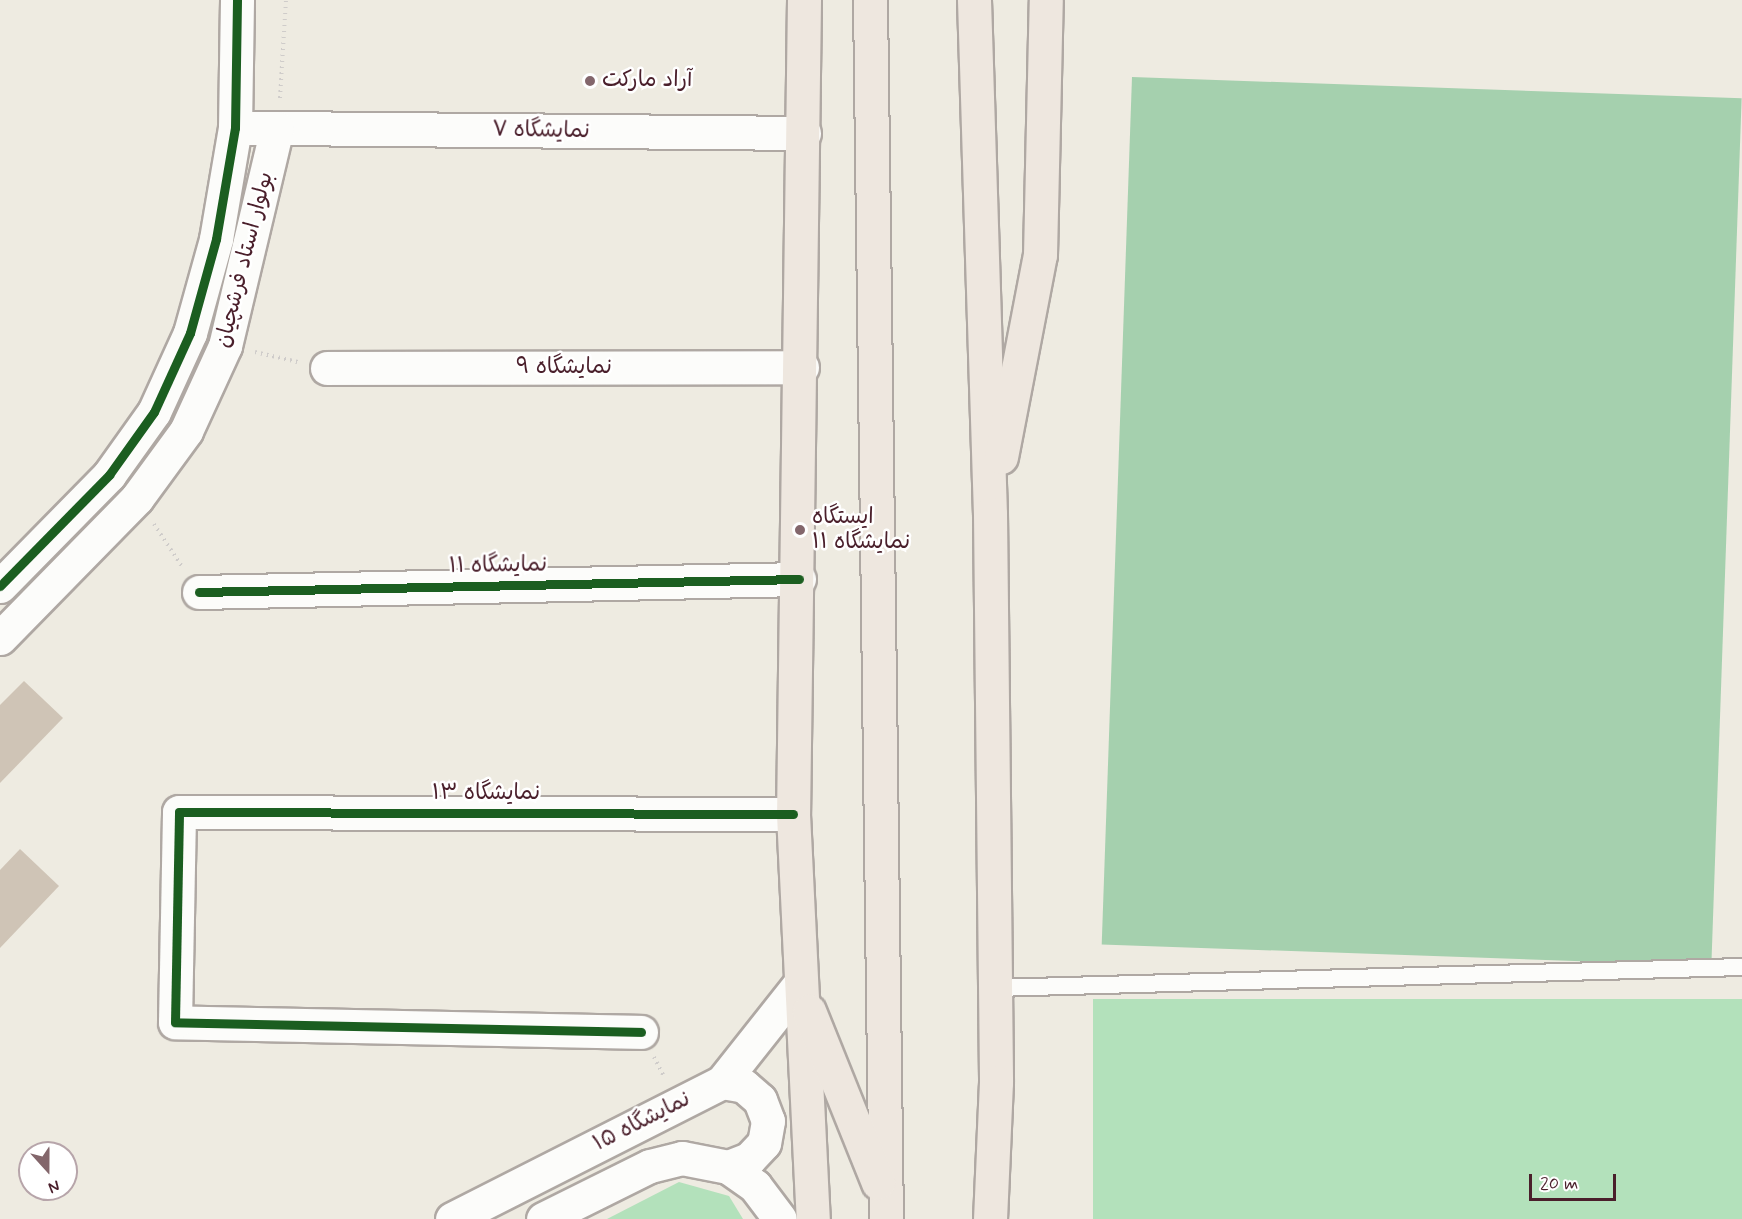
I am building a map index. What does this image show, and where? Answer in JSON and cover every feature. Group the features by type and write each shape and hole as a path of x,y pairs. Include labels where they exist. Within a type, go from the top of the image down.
{"highway":[{"path":"804,0 802,367 793,814 799,985 813,1219"},
{"path":"870,0 886,1210"},
{"path":"974,0 990,514 996,1082 990,1219"},
{"path":"990,514 1041,255 1046,0"},
{"path":"799,985 886,1210"},
{"path":"996,1082 1012,1219"}],"street":[{"name":"بولوار استاد فرشچیان","path":"0,586 109,475 154,412 190,333 216,239 235,128 237,0"},
{"name":"نمایشگاه ۷","path":"235,128 804,133"},
{"name":"بولوار استاد فرشچیان","path":"0,638 137,498 186,431 225,346 277,128"},
{"name":"نمایشگاه ۹","path":"327,368 802,367"},
{"name":"نمایشگاه ۱۱","path":"199,592 799,579"},
{"name":"نمایشگاه ۱۳","path":"640,1032 175,1022 179,812 793,814"},
{"name":"نمایشگاه ۱۵","path":"453,1219 722,1082 799,985"},
{"path":"722,1082 744,1086 760,1100 768,1121 764,1143 749,1160 728,1167"},
{"name":"نمایشگاه ۱۵","path":"543,1219 650,1166 682,1158 728,1167 755,1186 780,1219"}],"lane":[{"path":"995,988 1742,967"}],"path":[{"path":"277,128 286,0"},
{"path":"225,346 327,368"},
{"path":"137,498 199,592"},
{"path":"640,1032 679,1104"}],"green space":[{"path":"1132,77 1742,98 1711,966 1102,944"},
{"path":"1093,999 1742,999 1742,1219 1093,1219"},
{"path":"679,1182 729,1196 743,1219 607,1219"}],"building":[{"path":"24,681 63,718 0,783 0,705"},
{"path":"20,849 59,886 0,948 0,870"}],"cycle path":[{"path":"0,586 109,475 154,412 190,333 216,239 235,128 237,0"},
{"path":"199,592 799,579"},
{"path":"641,1032 175,1022 179,812 793,814"}],"place":[{"name":"آراد مارکت","path":"590,81"},
{"name":"ایستگاه نمایشگاه ۱۱","path":"800,530"}]}
